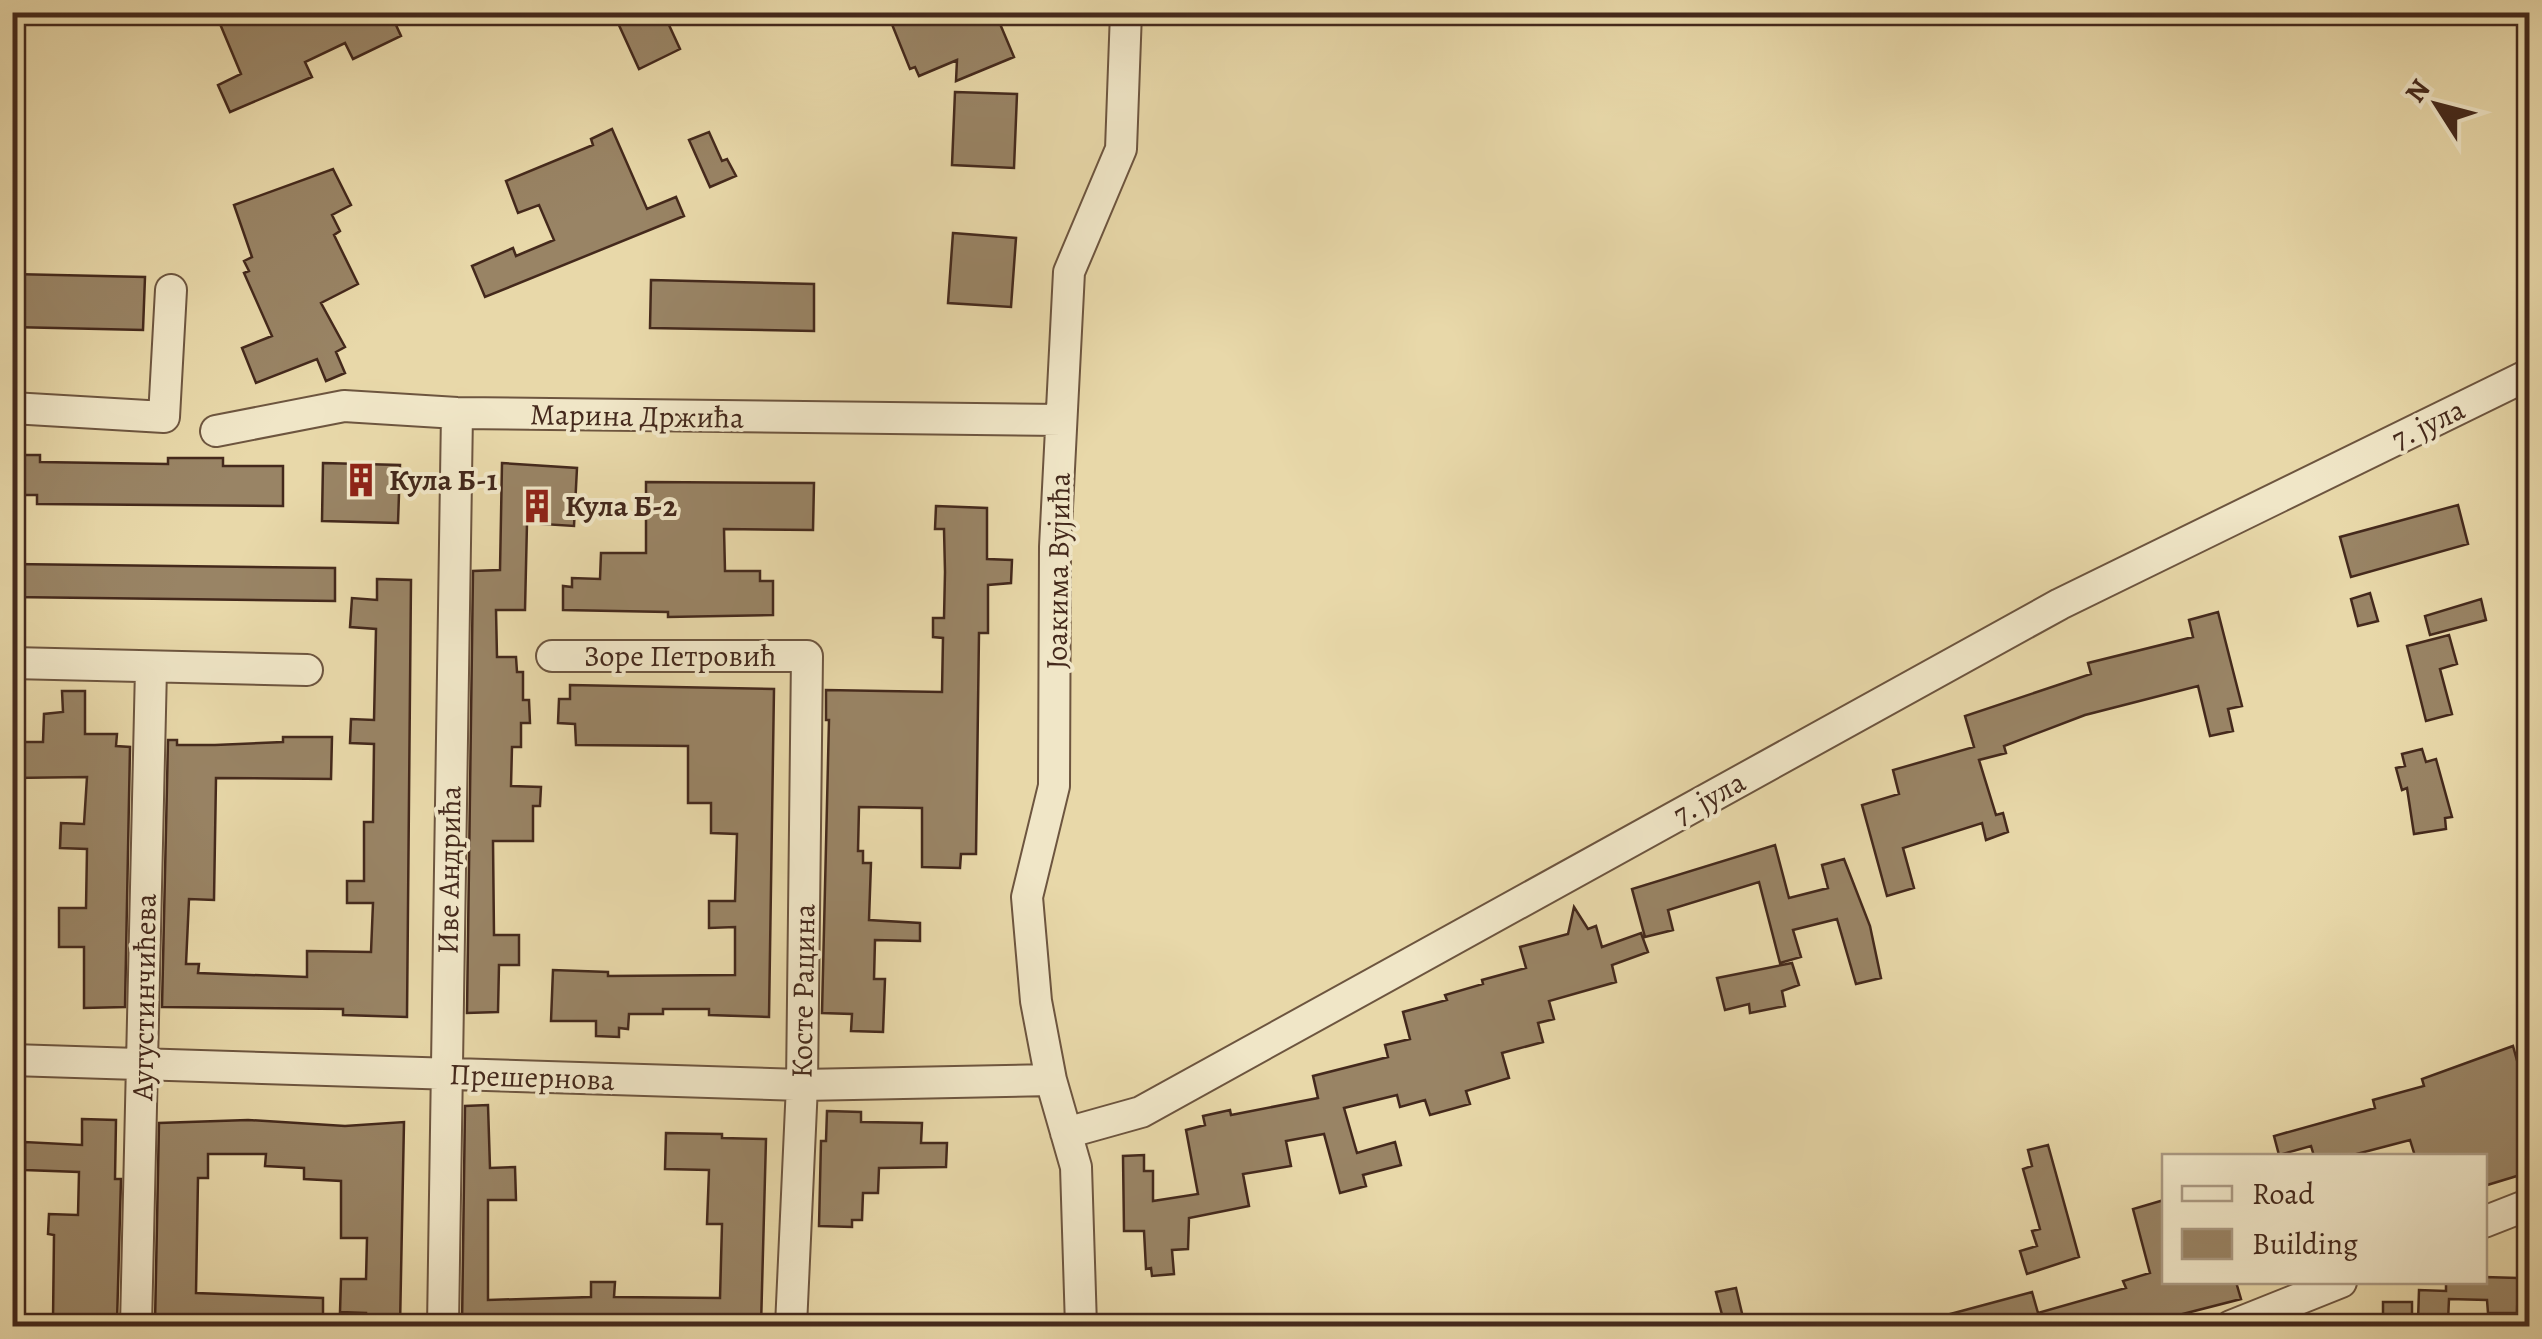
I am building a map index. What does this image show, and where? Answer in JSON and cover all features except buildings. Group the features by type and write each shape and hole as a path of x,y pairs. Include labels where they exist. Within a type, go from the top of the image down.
{"street":[{"name":"Јоакима Вујића","path":"1066,1133 1051,1080 1030,960 1027,897 1054,786 1060,420 1069,272 1121,149 1126,12"},
{"path":"12,408 164,417 172,290"},
{"name":"7. јула","path":"1066,1133 1141,1112 2060,604 2530,374"},
{"name":"Марина Држића","path":"216,431 344,406 457,413 1060,420"},
{"name":"Иве Андрића","path":"443,1326 457,413"},
{"name":"Зоре Петровић","path":"552,656 808,656"},
{"name":"Косте Рацина","path":"791,1326 802,1085 808,656"},
{"path":"12,664 307,670"},
{"name":"Аугустинчићева","path":"136,1326 151,668"},
{"name":"Прешернова","path":"12,1060 802,1085 1051,1080"},
{"path":"1066,1133 1076,1166 1082,1326"},
{"path":"2487,1221 2530,1204"},
{"path":"2232,1326 2335,1284"}],"place":[{"name":"Кула Б-1","path":"361,480"},
{"name":"Кула Б-2","path":"537,506"}]}
